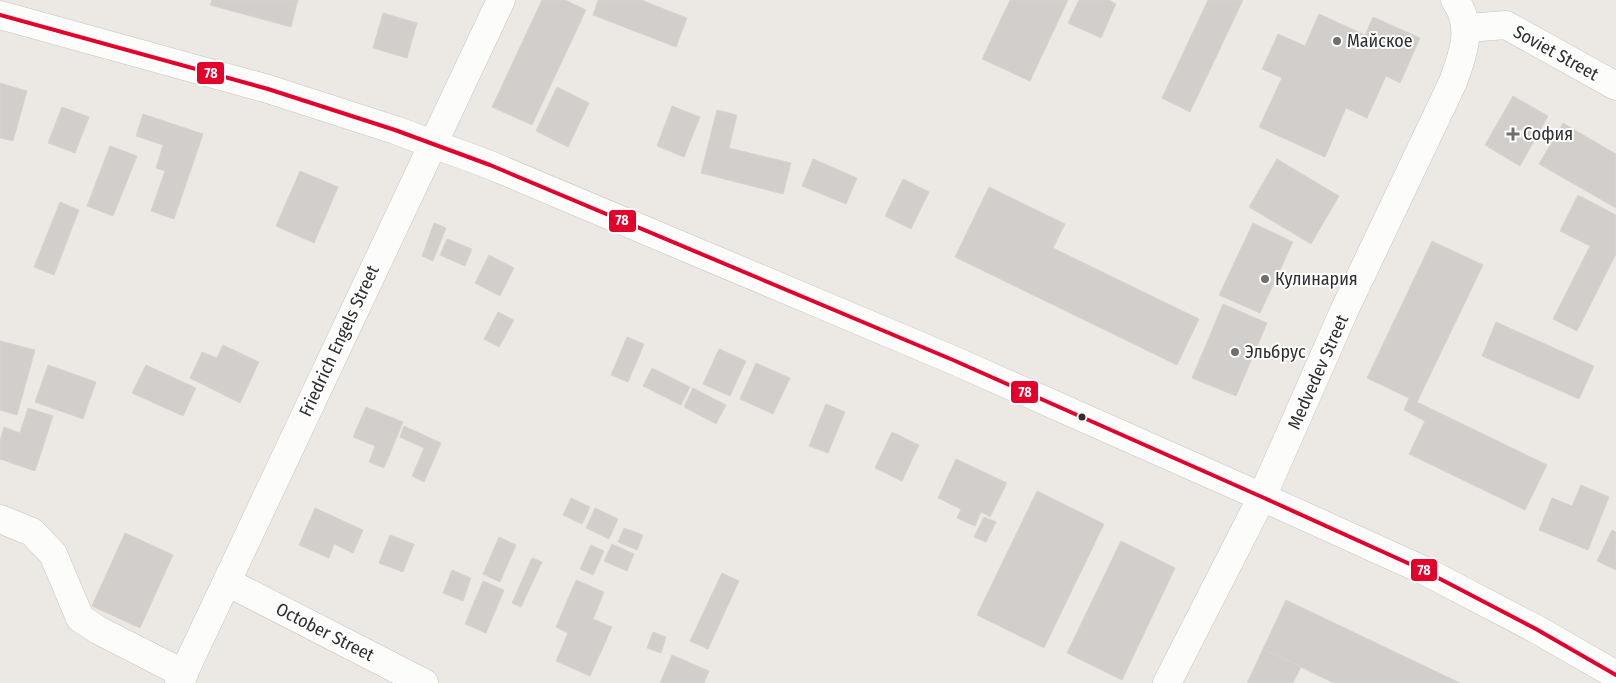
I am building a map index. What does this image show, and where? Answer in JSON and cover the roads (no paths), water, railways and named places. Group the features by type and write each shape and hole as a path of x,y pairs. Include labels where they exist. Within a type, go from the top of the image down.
{"street":[{"name":"Friedrich Engels Street","path":"182,679 501,0"},
{"path":"1455,0 1461,8 1467,28"},
{"path":"0,15 268,89 433,144 499,169 953,360 1262,497 1423,570 1536,629 1616,675"},
{"name":"Soviet Street","path":"1467,28 1506,26 1616,86"},
{"name":"Medvedev Street","path":"1167,683 1262,497 1344,311 1453,82 1464,49 1467,28"},
{"path":"0,519 32,532 53,554 80,618 182,679"},
{"name":"October Street","path":"227,582 424,683"}],"place":[{"name":"Майское","path":"1337,41"},
{"name":"София","path":"1513,134"},
{"name":"Кулинария","path":"1265,279"},
{"name":"Эльбрус","path":"1235,352"}]}
